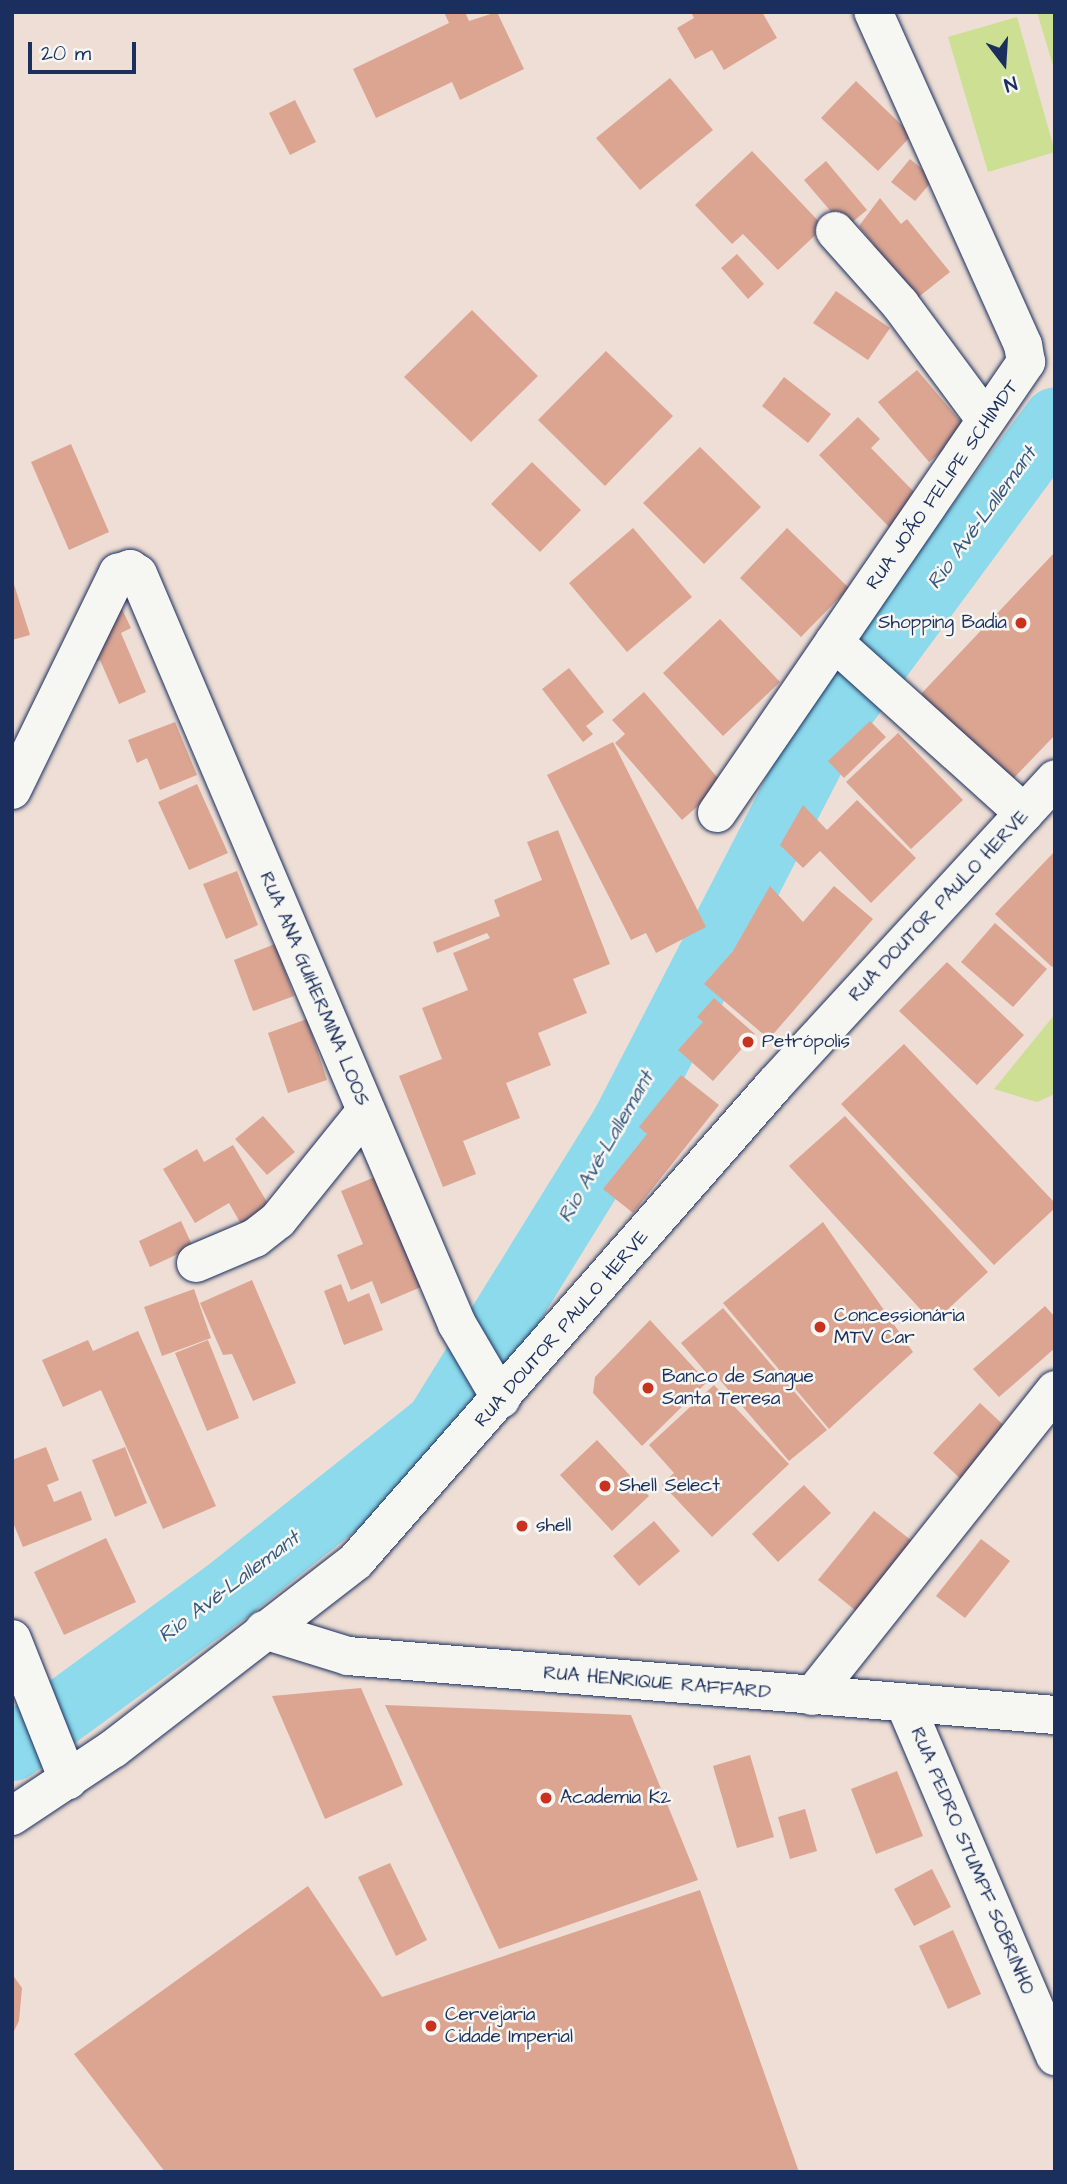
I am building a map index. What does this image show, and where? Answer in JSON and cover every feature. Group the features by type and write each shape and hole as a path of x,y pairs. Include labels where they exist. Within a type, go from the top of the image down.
{"street":[{"name":"RUA JOÃO FELIPE SCHIMDT","path":"717,813 842,650 985,419 1026,362 1023,345 873,12"},
{"path":"835,232 900,304 985,419"},
{"name":"RUA ANA GUIHERMINA LOOS","path":"17,762 118,573 130,569 138,574 457,1324 494,1386"},
{"path":"842,650 1024,813"},
{"name":"RUA DOUTOR PAULO HERVE","path":"12,1816 60,1766 264,1630 356,1561 494,1386 1055,779"},
{"path":"196,1263 255,1238 278,1220 366,1111"},
{"path":"812,1696 1055,1391"},
{"name":"RUA HENRIQUE RAFFARD","path":"264,1630 348,1656 1055,1715"},
{"path":"12,1639 60,1766"},
{"name":"RUA PEDRO STUMPF SOBRINHO","path":"905,1704 1055,2056"}],"green space":[{"path":"1037,12 1055,12 1055,72"},
{"path":"1017,17 1055,152 988,172 948,37"},
{"path":"1055,1014 1055,1094 1037,1102 994,1089"}],"building":[{"path":"444,12 465,12 469,21 497,12 524,69 460,100 452,82 376,118 353,69 449,23"},
{"path":"691,12 762,12 777,38 724,70 712,50 695,59 677,28 694,18"},
{"path":"670,78 713,130 640,190 596,138"},
{"path":"856,81 912,135 878,171 821,118"},
{"path":"295,100 316,142 290,155 269,113"},
{"path":"752,151 824,227 778,270 743,234 732,244 695,205"},
{"path":"910,159 934,179 915,201 891,182"},
{"path":"826,161 867,210 845,228 804,180"},
{"path":"880,198 901,224 907,219 950,272 911,303 869,250 875,246 859,226"},
{"path":"737,254 764,284 748,299 721,268"},
{"path":"836,291 890,328 868,360 813,323"},
{"path":"472,310 538,376 471,442 404,377"},
{"path":"606,351 673,416 605,486 538,420"},
{"path":"917,370 968,430 929,462 878,402"},
{"path":"784,377 831,414 808,443 762,406"},
{"path":"858,417 880,439 871,448 921,499 890,528 819,455"},
{"path":"71,444 109,532 69,550 31,462"},
{"path":"700,447 761,507 704,564 643,503"},
{"path":"532,462 581,510 540,552 491,504"},
{"path":"633,528 692,597 627,652 569,583"},
{"path":"787,528 849,588 801,637 740,578"},
{"name":"Shopping Badia","path":"1055,552 1055,735 1012,780 921,694"},
{"path":"12,578 30,635 12,640"},
{"path":"121,607 131,628 121,633 146,692 119,704 100,660 87,665"},
{"path":"720,619 780,682 723,736 663,673"},
{"path":"569,668 604,712 586,726 593,734 583,742 542,689"},
{"path":"644,692 723,784 682,820 615,743 625,734 612,720"},
{"path":"870,721 886,737 844,778 828,761"},
{"path":"175,722 197,775 160,790 147,758 137,763 128,740"},
{"path":"898,733 963,800 911,849 846,782"},
{"path":"613,742 706,927 656,953 646,933 631,940 547,775"},
{"path":"197,784 228,853 189,870 158,802"},
{"path":"857,800 916,858 871,903 820,851 803,868 780,845 803,805 827,830"},
{"path":"558,830 610,964 573,979 587,1013 538,1033 551,1065 506,1083 520,1118 463,1141 476,1174 443,1187 399,1076 442,1059 422,1008 468,990 453,953 490,938 487,933 437,953 433,942 500,916 494,900 542,880 527,842"},
{"path":"1055,851 1055,964 1052,967 995,914"},
{"path":"237,871 258,925 226,939 203,884"},
{"path":"770,886 803,922 834,886 873,919 769,1039 704,984 733,951"},
{"path":"995,923 1047,969 1013,1007 961,962"},
{"path":"275,944 294,996 253,1011 234,960"},
{"path":"947,962 1024,1035 977,1085 899,1011"},
{"path":"714,998 755,1034 713,1081 678,1050 703,1022 697,1017"},
{"path":"307,1019 327,1080 288,1093 268,1033"},
{"path":"904,1044 1055,1203 1055,1208 994,1265 841,1104"},
{"path":"681,1075 719,1105 633,1213 603,1189 647,1134 639,1127"},
{"path":"263,1116 295,1152 267,1175 235,1139"},
{"path":"845,1116 988,1272 933,1323 789,1166"},
{"path":"233,1145 270,1207 241,1224 229,1203 195,1223 163,1169 197,1149 204,1162"},
{"path":"375,1177 421,1287 381,1304 372,1281 351,1290 337,1255 363,1244 341,1191"},
{"path":"181,1221 193,1247 150,1267 139,1241"},
{"name":"Concessionária MTV Car","path":"823,1222 913,1352 829,1429 723,1303"},
{"path":"252,1280 296,1383 253,1401 232,1354 223,1355 200,1303"},
{"path":"341,1284 348,1302 369,1293 383,1330 344,1345 324,1291"},
{"path":"194,1289 211,1338 162,1356 144,1307"},
{"path":"1045,1306 1055,1317 1055,1348 999,1397 973,1369"},
{"path":"723,1308 827,1430 789,1461 714,1373 710,1377 681,1343"},
{"name":"Banco de Sangue Santa Teresa","path":"650,1320 707,1382 642,1446 593,1393 595,1377"},
{"path":"138,1331 216,1506 163,1529 101,1390 63,1407 42,1360 88,1340 93,1351"},
{"path":"208,1340 239,1418 207,1431 175,1353"},
{"path":"714,1385 789,1464 712,1537 662,1484 674,1473 649,1445"},
{"path":"980,1403 1012,1433 965,1483 933,1453"},
{"name":"Shell Select","path":"597,1440 649,1496 612,1531 560,1475"},
{"path":"46,1447 59,1480 47,1485 54,1502 81,1491 92,1520 23,1547 12,1520 12,1460"},
{"path":"125,1447 147,1503 115,1517 92,1460"},
{"path":"804,1485 831,1513 778,1562 752,1534"},
{"path":"874,1511 912,1541 866,1619 818,1580"},
{"path":"654,1521 680,1551 639,1586 613,1556"},
{"path":"106,1538 136,1602 64,1635 34,1572"},
{"path":"981,1539 1010,1561 965,1618 936,1596"},
{"path":"361,1688 403,1785 325,1819 272,1696"},
{"name":"Academia K2","path":"385,1705 631,1715 698,1880 499,1949"},
{"path":"750,1755 774,1837 737,1848 713,1766"},
{"path":"897,1771 923,1836 876,1854 851,1789"},
{"path":"805,1809 817,1851 790,1859 778,1817"},
{"path":"390,1863 427,1940 396,1956 358,1877"},
{"path":"932,1869 951,1907 914,1926 894,1889"},
{"name":"Cervejaria Cidade Imperial","path":"308,1886 382,1997 700,1890 799,2172 165,2172 74,2054"},
{"path":"953,1930 981,1994 948,2009 919,1946"},
{"path":"12,1974 22,1988 19,2021 12,2035"}],"waterway":[{"name":"Rio Avé‐Lallemant","path":"12,1748 233,1586 437,1424 622,1126 826,730 1055,419"}],"place":[{"name":"Shopping Badia","path":"1021,623"},
{"name":"Petrópolis","path":"748,1042"},
{"name":"Concessionária MTV Car","path":"820,1327"},
{"name":"Banco de Sangue Santa Teresa","path":"648,1388"},
{"name":"Shell Select","path":"605,1486"},
{"name":"shell","path":"522,1526"},
{"name":"Academia K2","path":"546,1798"},
{"name":"Cervejaria Cidade Imperial","path":"431,2026"}]}
